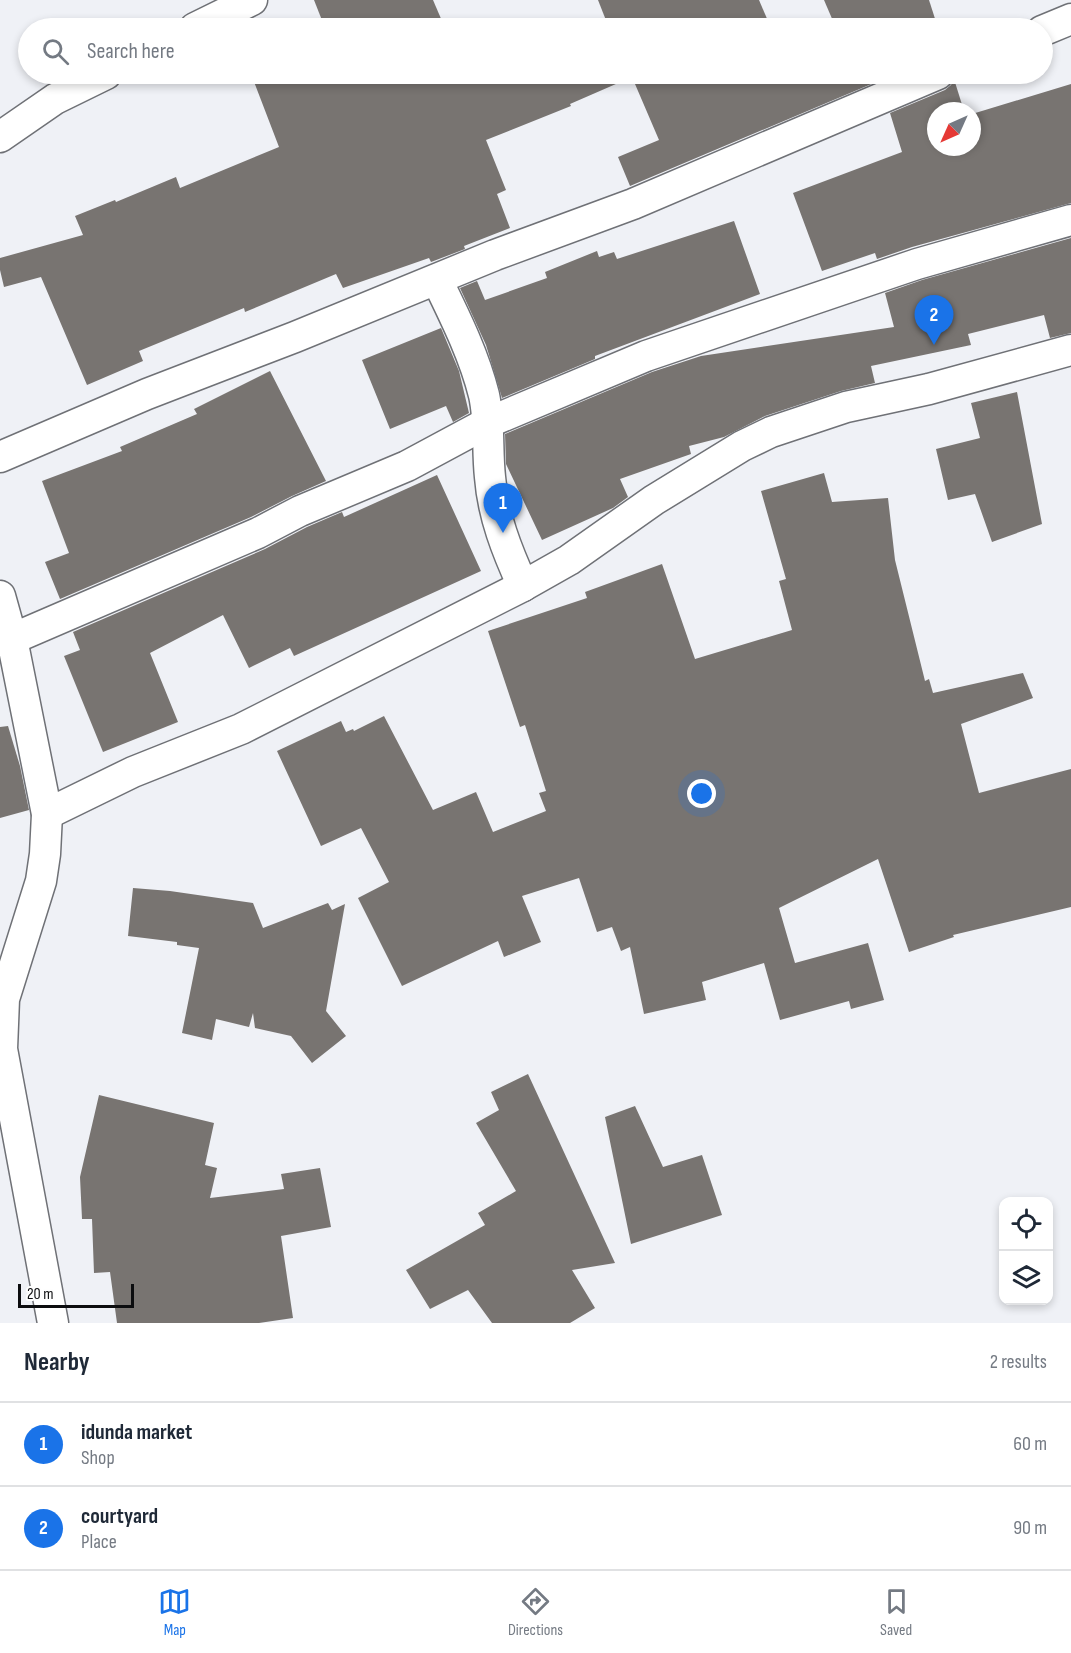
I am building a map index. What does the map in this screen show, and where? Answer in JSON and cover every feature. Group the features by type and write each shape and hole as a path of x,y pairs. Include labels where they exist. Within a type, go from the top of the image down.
{"street":[{"path":"215,18 252,0"},
{"path":"1053,27 1071,20"},
{"path":"0,137 55,99 86,84"},
{"path":"0,457 147,394 495,255 633,204 915,84"},
{"path":"12,639 258,533 330,498 375,481 487,423 646,356 917,264 1071,220"},
{"path":"437,280 477,370 484,398 494,509 507,550 523,586"},
{"path":"47,814 133,772 241,729 523,586 569,560 654,500 742,446 771,432 846,407 929,389 1071,350"},
{"path":"0,596 12,639 47,814 41,881 4,999 2,1049 53,1323"}],"building":[{"path":"314,0 433,0 441,18 321,18"},
{"path":"598,0 759,0 767,18 605,18"},
{"path":"824,0 929,0 935,18 832,18"},
{"path":"255,84 616,84 570,104 571,106 486,140 506,190 497,194 510,228 431,262 429,258 343,288 336,274 245,312 244,308 139,351 143,361 87,385 41,277 4,287 0,258 83,235 75,216 176,177 180,188 279,147"},
{"path":"635,84 871,84 630,186 618,157 659,140"},
{"path":"952,84 956,84 961,102 927,102 927,156 981,156 981,111 1071,84 1071,203 912,247 877,259 875,253 822,271 793,193 902,152 890,113 945,90"},
{"path":"734,221 760,294 595,356 595,359 502,398 486,345 460,288 477,281 485,300 547,278 545,272 597,251 599,257 614,252 617,259"},
{"path":"1071,238 1071,333 1050,338 1044,315 968,334 971,345 871,366 875,383 841,391 765,416 724,437 689,446 691,454 620,479 628,497 613,508 542,540 506,464 505,434 652,372 701,356 894,327 885,293 922,280"},
{"path":"441,328 459,371 469,413 453,422 446,406 390,429 362,360"},
{"path":"270,371 326,481 251,517 60,599 45,562 69,553 42,481 122,451 120,447 197,414 194,409"},
{"path":"1017,392 1042,524 992,542 975,494 948,500 936,449 980,438 971,403"},
{"path":"824,473 832,502 888,498 895,560 925,681 929,679 933,693 1023,673 1033,698 961,724 979,793 1071,769 1071,907 953,935 954,937 909,952 878,859 779,908 795,963 868,943 884,1000 851,1009 849,1001 780,1020 764,963 702,982 706,1000 644,1014 630,947 621,951 612,927 597,932 579,878 522,896 541,942 504,957 498,941 402,986 358,898 389,882 361,828 321,846 277,751 341,721 346,732 353,729 354,731 384,716 433,810 476,792 493,832 546,811 539,793 546,791 525,725 520,727 488,631 587,598 585,592 662,564 695,659 792,630 779,581 786,579 761,491"},
{"path":"437,475 481,571 294,656 290,648 249,668 223,615 150,653 178,722 103,752 64,656 80,650 73,632 265,549 307,527 342,512 344,517"},
{"path":"8,726 20,766 29,810 0,818 0,727"},
{"path":"133,888 253,903 263,928 328,903 332,910 345,904 326,1011 346,1036 312,1063 291,1036 255,1028 253,1013 249,1027 216,1019 212,1040 182,1033 199,948 177,945 177,942 128,936"},
{"path":"528,1074 615,1263 572,1270 595,1308 570,1323 492,1323 468,1290 430,1309 406,1270 485,1225 478,1213 516,1191 476,1123 499,1110 491,1092"},
{"path":"99,1095 214,1123 205,1165 217,1168 210,1198 284,1189 281,1174 320,1168 331,1227 281,1236 293,1318 259,1323 117,1323 110,1272 94,1273 92,1219 82,1219 80,1177"},
{"path":"635,1106 663,1167 702,1155 722,1215 631,1244 605,1117"}],"place":[{"name":"courtyard","path":"934,345"},
{"name":"idunda market","path":"503,533"}]}
